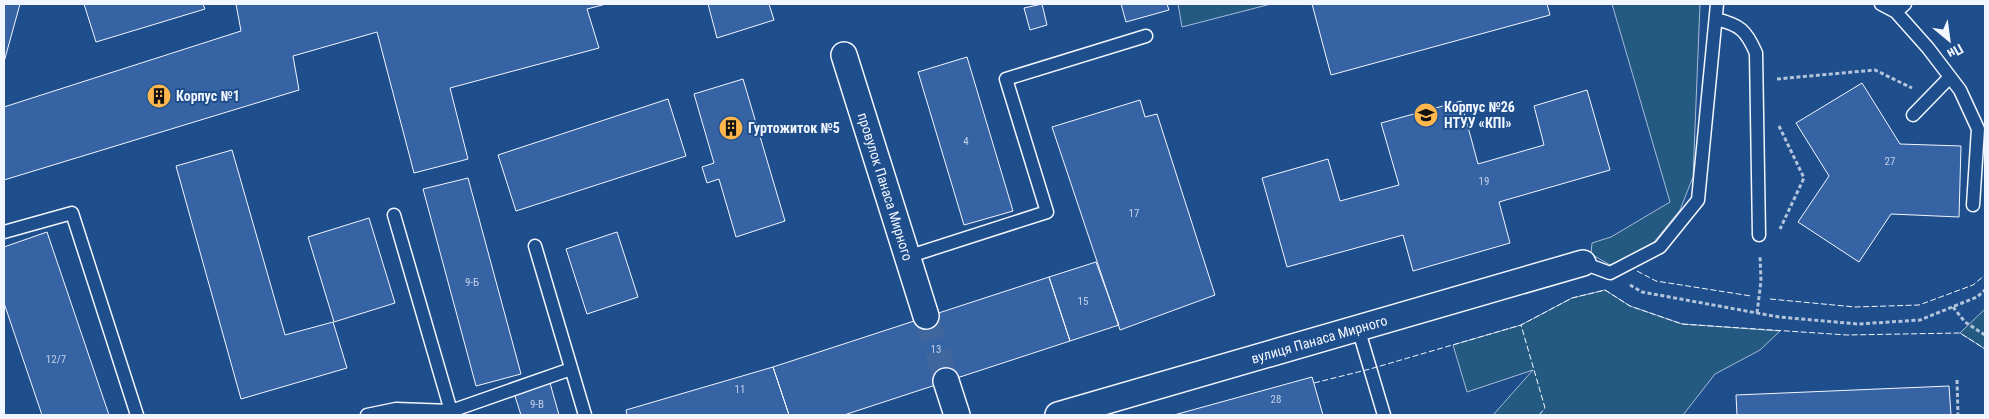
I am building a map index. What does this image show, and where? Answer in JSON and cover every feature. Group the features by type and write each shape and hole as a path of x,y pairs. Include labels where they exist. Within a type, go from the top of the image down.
{"street":[{"name":"провулок Панаса Мирного","path":"844,55 926,316"},
{"name":"вулиця Панаса Мирного","path":"1058,415 1583,263"},
{"path":"946,382 957,415"}],"lane":[{"path":"1583,263 1610,273 1660,247 1698,200 1717,4"},
{"path":"1881,4 1901,8 1960,90 1978,129 1973,205"},
{"path":"1716,19 1732,23 1748,35 1756,53 1759,235"},
{"path":"907,257 1048,212 1006,79 1146,36"},
{"path":"1913,115 1950,77"},
{"path":"4,232 72,213 137,415"},
{"path":"394,215 451,413"},
{"path":"535,246 585,415"},
{"path":"1358,328 1384,415"},
{"path":"367,415 396,409 451,413 571,369"}],"path":[{"path":"1777,79 1875,70 1930,97"},
{"path":"1757,314 1762,281 1759,235"},
{"path":"1610,273 1642,292 1757,314 1858,324 1920,320 1977,297 1985,290"},
{"path":"1953,307 1965,322 1985,335"},
{"path":"1957,380 1958,415"}],"shaded area":[{"path":"1178,4 1271,4 1182,27"},
{"path":"1612,4 1700,4 1693,177 1680,210 1650,247 1610,265 1591,254 1592,243 1611,237 1670,202"},
{"path":"1605,290 1630,306 1682,324 1780,331 1760,350 1715,374 1683,415 1493,415 1533,370 1467,392 1453,345 1521,325 1572,298"},
{"path":"1985,309 1985,349 1960,333"}],"building":[{"path":"4,4 20,4 4,62"},
{"path":"84,4 203,4 205,9 96,42"},
{"name":"Корпус №1","path":"236,4 606,4 587,9 599,48 450,88 468,159 414,173 377,32 293,56 299,90 4,180 4,107 241,31"},
{"path":"708,4 769,4 774,20 717,38"},
{"path":"1042,4 1047,25 1030,30 1024,8"},
{"path":"1121,4 1167,4 1169,10 1126,22"},
{"path":"1312,4 1547,4 1550,15 1331,75"},
{"path":"967,57 1013,211 964,225 918,72"},
{"name":"Гуртожиток №5","path":"743,79 785,221 736,237 719,179 707,183 702,167 714,163 694,94"},
{"path":"1862,83 1900,144 1961,146 1959,217 1891,214 1859,262 1798,222 1829,176 1796,123"},
{"path":"1587,90 1610,170 1499,202 1510,243 1413,271 1403,235 1287,267 1262,178 1328,159 1340,201 1399,185 1381,123 1461,101 1478,164 1544,145 1534,106"},
{"path":"668,99 686,156 516,211 498,155"},
{"path":"1140,100 1145,117 1157,114 1215,295 1120,330 1052,127"},
{"path":"232,150 285,335 333,322 347,368 241,399 176,166"},
{"path":"468,178 521,374 476,386 423,189"},
{"path":"369,218 395,303 334,322 308,237"},
{"path":"47,232 109,415 42,415 4,303 4,247"},
{"path":"617,232 638,297 587,314 566,249"},
{"path":"1096,262 1119,325 1070,341 1049,277"},
{"path":"1049,277 1070,341 844,415 789,415 773,367"},
{"path":"773,367 789,415 627,415 626,410"},
{"path":"1312,377 1323,415 1174,415"},
{"path":"550,383 559,415 521,415 514,393"},
{"path":"1949,386 1951,415 1737,415 1736,395"}],"tunnel":[{"path":"926,316 946,381"}],"fence":[{"path":"1637,271 1656,281 1751,296"},
{"path":"1770,299 1855,307 1919,305 1973,285 1985,275"},
{"path":"1539,415 1545,408 1521,325 1572,298 1605,290 1630,306 1682,324 1847,335 1960,333 1985,349"},
{"path":"1314,383 1370,369 1521,325"}],"place":[{"name":"Корпус №1","path":"159,96"},
{"name":"Корпус №26 НТУУ «КПІ»","path":"1426,115"},
{"name":"Гуртожиток №5","path":"731,128"}]}
